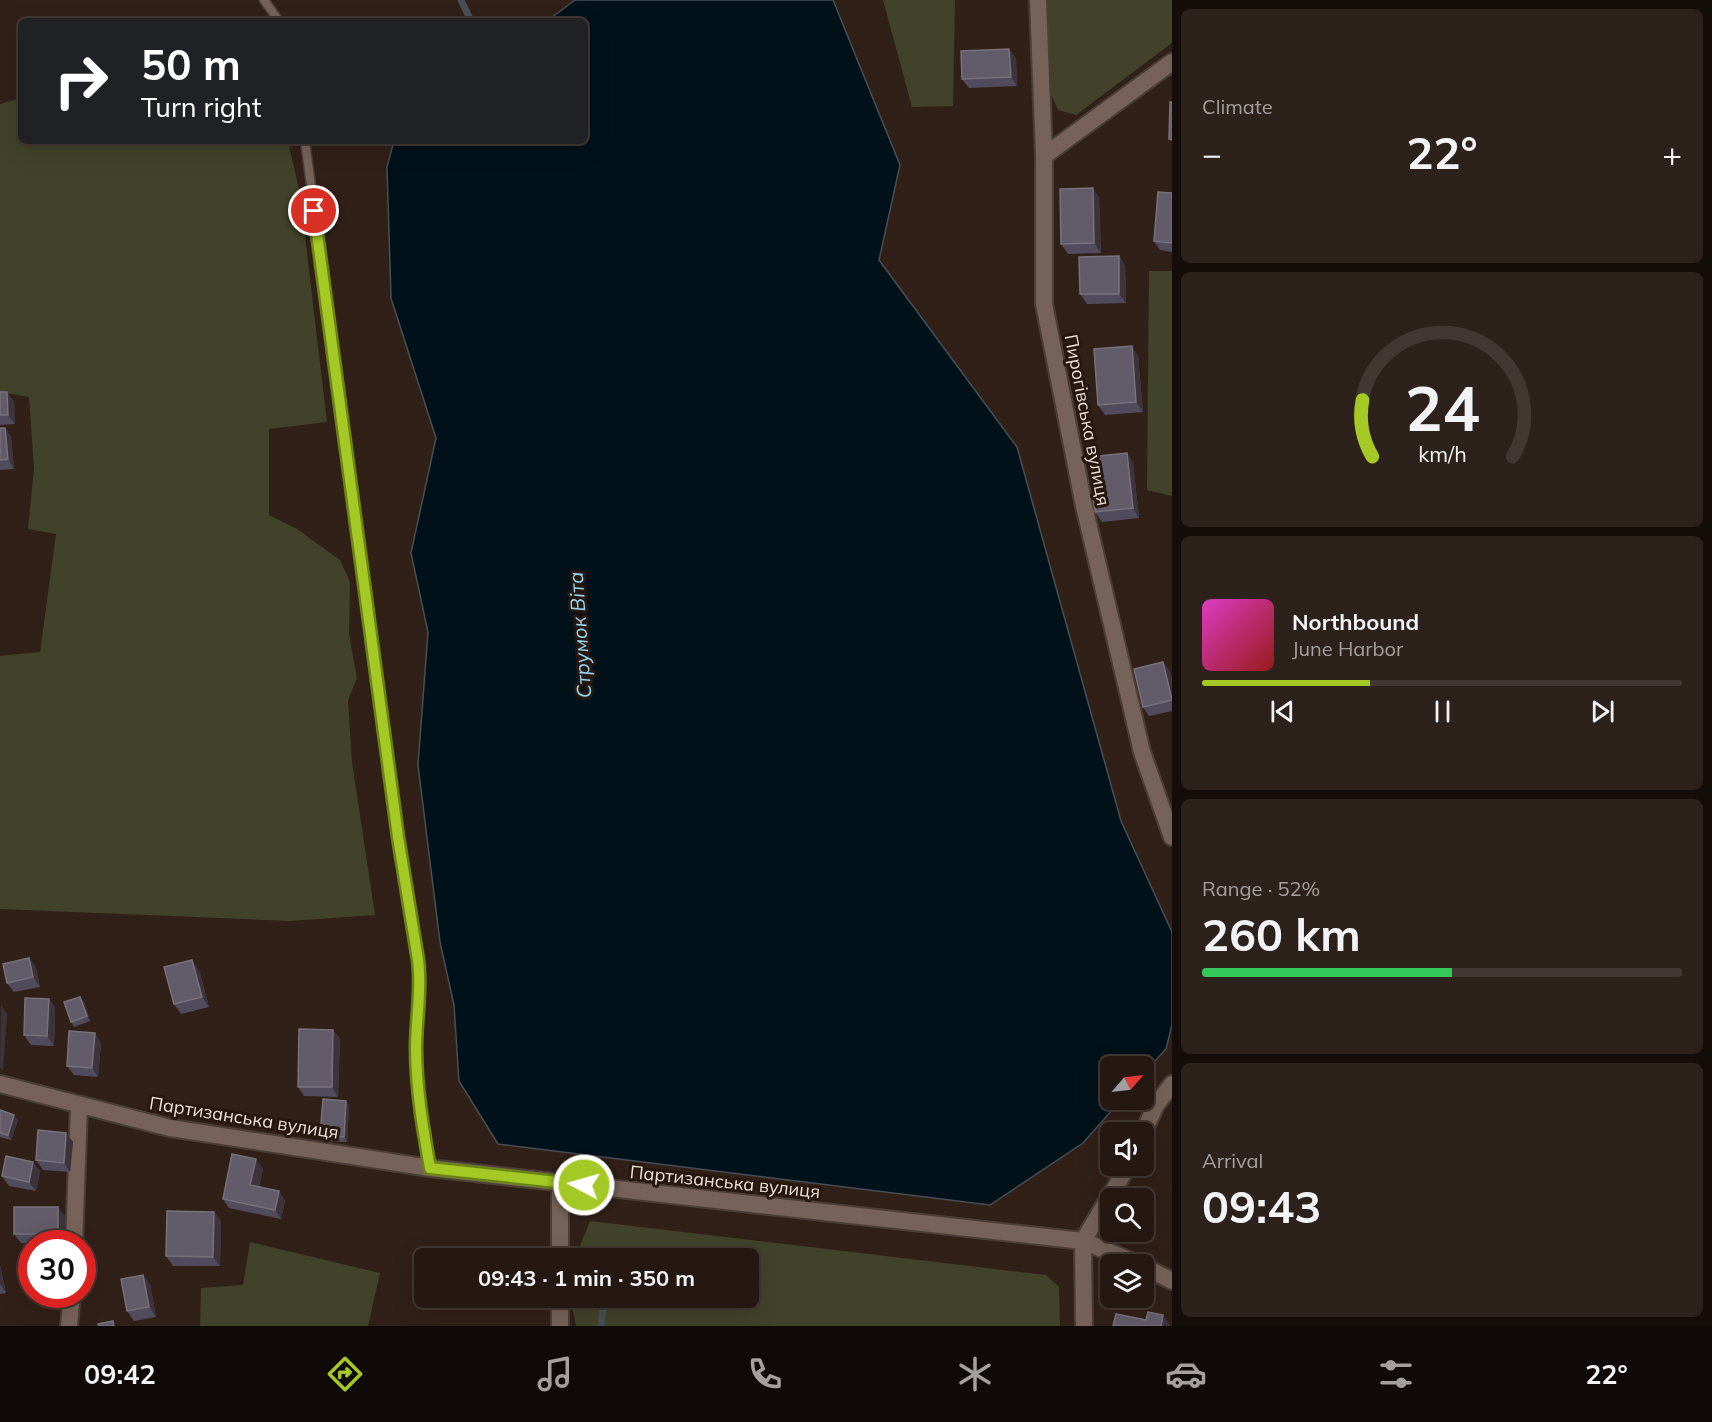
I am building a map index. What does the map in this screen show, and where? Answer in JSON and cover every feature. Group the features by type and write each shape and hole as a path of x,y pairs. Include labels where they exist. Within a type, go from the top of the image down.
{"street":[{"name":"Пирогівська вулиця","path":"1038,0 1044,156 1044,304 1084,506 1139,741 1172,837"},
{"path":"1044,156 1172,63"},
{"name":"Партизанська вулиця","path":"0,1084 170,1128 430,1168 1083,1241 1114,1254"},
{"path":"1148,1122 1156,1104 1172,1084"},
{"path":"75,1230 79,1106"},
{"path":"1083,1326 1083,1241 1122,1176"},
{"path":"560,1183 560,1248"},
{"path":"1154,1272 1172,1281"},
{"path":"69,1326 71,1308"},
{"path":"560,1308 560,1326"}],"lane":[{"path":"264,0 277,18"},
{"path":"305,144 398,837 416,937 420,977 416,1049 421,1116 430,1168"}],"green space":[{"path":"883,0 955,0 953,106 912,107"},
{"path":"1047,0 1172,0 1172,43 1076,115 1058,110 1047,85"},
{"path":"18,99 18,144 289,144 300,194 327,422 269,429 269,515 297,529 340,560 350,582 349,634 357,678 348,700 352,762 375,915 290,921 0,909 0,656 40,652 56,534 28,529 34,469 29,397 0,392 0,104"},
{"path":"1149,271 1172,271 1172,496 1147,490"},
{"path":"590,1221 1046,1275 1059,1287 1060,1326 576,1326 573,1308 759,1308 759,1248 579,1248"},
{"path":"250,1242 380,1273 368,1326 200,1326 201,1288 243,1285"}],"water":[{"path":"575,0 833,0 900,165 879,260 1017,447 1121,821 1172,932 1172,1025 1166,1049 1154,1062 1154,1056 1100,1056 1100,1110 1112,1110 1083,1143 990,1205 498,1144 459,1081 454,1005 440,942 418,765 428,632 411,553 436,438 391,298 387,167 393,144 588,144 588,18 551,18"}],"building":[{"path":"1009,49 1011,77 962,79 961,51"},
{"path":"1170,102 1172,102 1172,140 1169,139"},
{"path":"1093,188 1094,243 1061,244 1060,189"},
{"path":"1158,192 1172,193 1172,243 1154,241"},
{"path":"1119,256 1119,294 1080,294 1079,257"},
{"path":"1132,346 1136,402 1098,405 1094,349"},
{"path":"0,392 7,392 8,415 0,415"},
{"path":"0,428 5,428 8,459 0,460"},
{"path":"1127,453 1133,508 1095,512 1089,457"},
{"path":"1163,662 1172,700 1143,707 1134,669"},
{"path":"29,958 33,977 7,983 3,964"},
{"path":"192,960 202,997 174,1004 164,967"},
{"path":"80,997 87,1016 71,1022 64,1002"},
{"path":"25,998 49,999 47,1036 24,1035"},
{"path":"299,1029 333,1030 332,1087 298,1087"},
{"path":"69,1031 95,1033 92,1068 67,1066"},
{"path":"323,1099 346,1101 344,1137 320,1136"},
{"path":"0,1110 14,1115 8,1135 0,1133"},
{"path":"38,1130 66,1133 64,1163 36,1160"},
{"path":"232,1154 256,1159 250,1185 279,1191 275,1210 223,1199"},
{"path":"6,1156 33,1162 29,1182 2,1176"},
{"path":"14,1207 58,1207 58,1230 18,1230 18,1234 14,1234"},
{"path":"167,1211 214,1212 213,1257 166,1256"},
{"path":"143,1275 149,1307 127,1311 121,1279"},
{"path":"1148,1312 1163,1315 1161,1326 1113,1326 1116,1314 1146,1320"},
{"path":"113,1321 114,1326 99,1326 98,1324"}],"waterway":[{"name":"Струмок Віта","path":"461,0 470,18"},
{"name":"Струмок Віта","path":"601,1326 603,1308"}],"route":[{"path":"314,211 398,837 418,960 420,977 416,1049 421,1116 430,1168 584,1185"}]}
